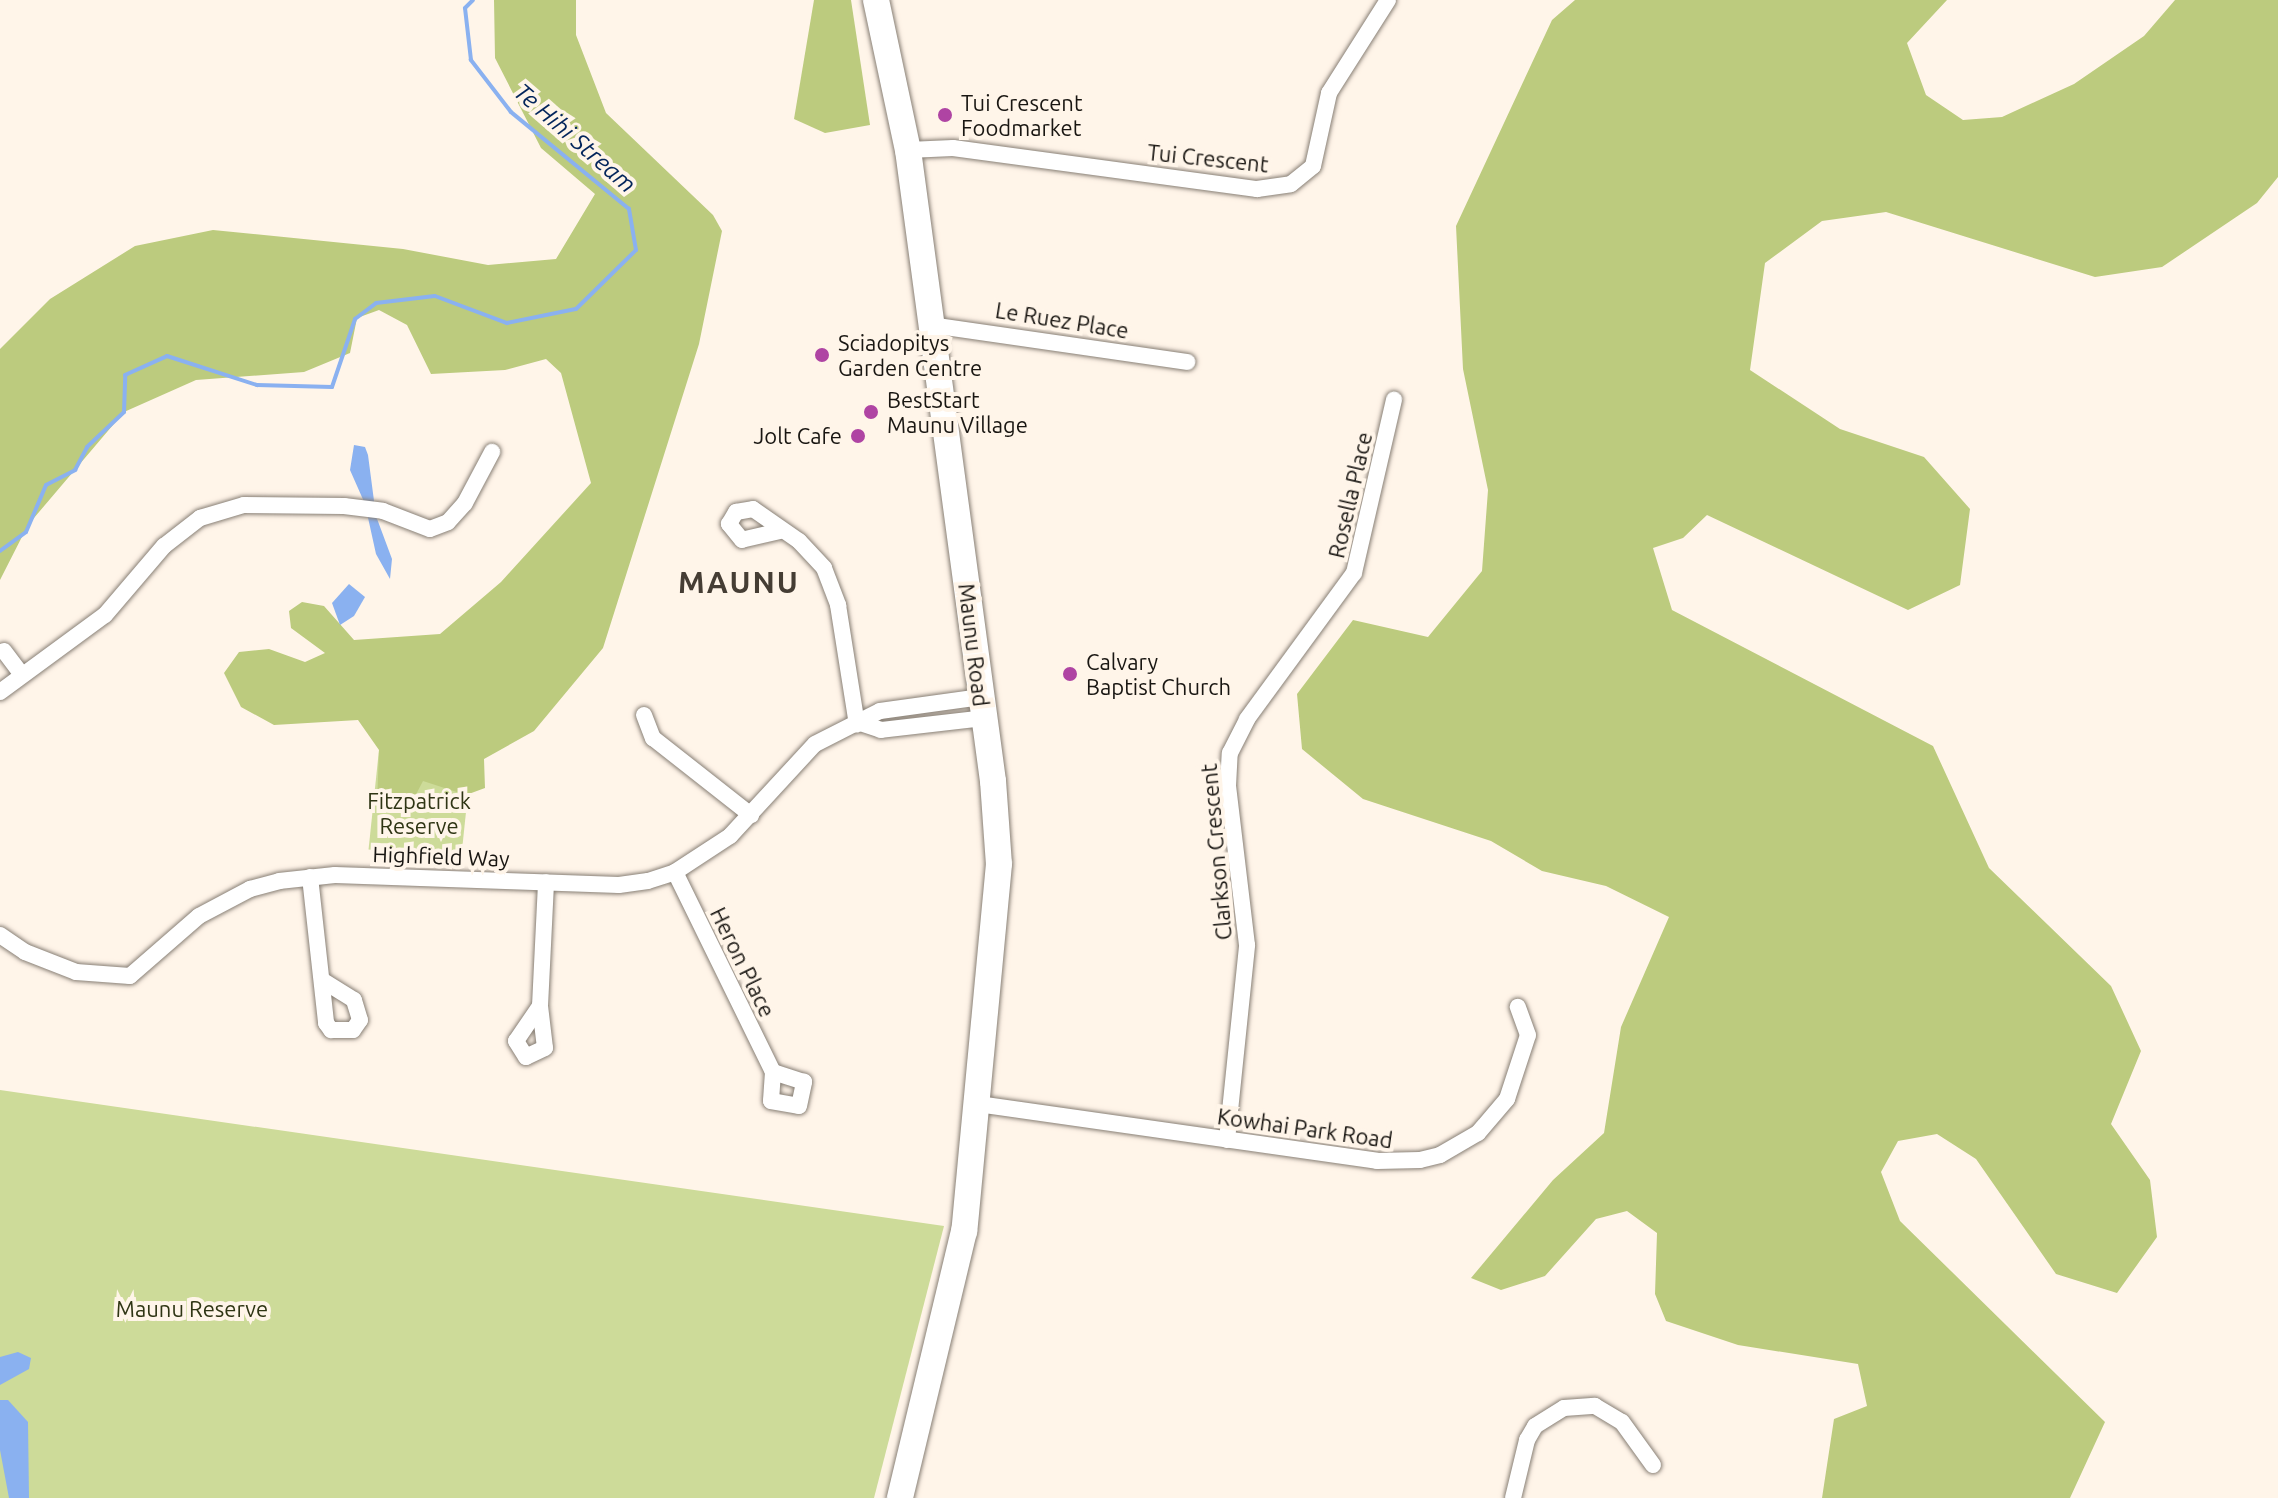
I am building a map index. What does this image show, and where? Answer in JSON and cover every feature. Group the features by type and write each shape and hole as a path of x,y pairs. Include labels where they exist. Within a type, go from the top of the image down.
{"main road":[{"name":"Maunu Road","path":"876,0 908,150 982,707 999,864 964,1231 900,1498"}],"street":[{"name":"Tui Crescent","path":"908,150 953,148 1257,189 1291,184 1313,166 1329,93 1388,0"},
{"name":"Le Ruez Place","path":"931,325 1187,362"},
{"name":"Rosella Place","path":"1339,595 1363,553 1394,400"},
{"path":"0,692 20,672 105,615 128,594 164,546 200,518 244,505 324,506 383,511 430,529 448,522 465,503 492,452"},
{"path":"780,531 812,552 833,583 860,724 881,730 982,707"},
{"name":"Clarkson Crescent","path":"1227,1140 1247,945 1228,786 1230,753 1236,735 1339,595"},
{"path":"4,651 20,672"},
{"path":"644,715 653,738 751,815"},
{"name":"Highfield Way","path":"0,935 25,952 76,972 130,976 224,901 250,889 310,877 619,885 675,872 751,815 799,756 860,724"},
{"name":"Heron Place","path":"675,872 773,1072"},
{"path":"310,877 324,981"},
{"path":"540,1006 546,882"},
{"name":"Kowhai Park Road","path":"978,1104 1398,1163 1440,1155 1478,1133 1507,1099 1528,1035 1518,1007"},
{"path":"1513,1498 1527,1440 1535,1426 1564,1408 1595,1406 1622,1422 1653,1465"}],"green space":[{"path":"494,0 576,0 576,35 606,113 713,215 722,231 699,344 603,648 534,731 484,759 485,788 466,795 423,781 410,806 395,810 377,804 379,750 358,720 274,725 241,707 224,673 239,652 269,649 305,662 325,653 291,628 289,611 302,602 324,606 354,640 440,634 501,582 591,483 561,373 546,359 505,370 431,374 407,325 379,310 357,318 350,353 304,372 196,380 124,412 28,525 0,580 0,349 50,299 135,246 213,230 403,249 488,265 556,259 595,194 541,148 495,58"},
{"path":"814,0 851,0 870,125 825,133 794,119"},
{"path":"1575,0 1947,0 1907,43 1926,95 1963,120 2002,117 2074,84 2144,36 2175,0 2278,0 2278,177 2257,203 2162,267 2095,277 1886,212 1822,221 1765,263 1750,370 1840,429 1924,457 1970,509 1960,585 1908,610 1707,515 1683,538 1653,548 1672,610 1933,746 1989,868 2111,986 2141,1051 2111,1124 2150,1180 2157,1237 2117,1293 2056,1274 1976,1159 1937,1134 1898,1141 1881,1172 1900,1221 2105,1422 2070,1498 1822,1498 1834,1419 1867,1406 1858,1364 1738,1345 1666,1321 1655,1294 1657,1233 1627,1211 1596,1219 1545,1276 1501,1290 1471,1278 1553,1180 1604,1133 1621,1027 1669,917 1606,886 1542,871 1491,841 1363,799 1302,749 1297,694 1353,620 1428,637 1482,571 1488,490 1463,369 1456,226 1552,20"},
{"name":"Fitzpatrick Reserve","path":"379,750 471,760 461,859 369,849"},
{"name":"Maunu Reserve","path":"0,1090 944,1226 874,1498 0,1498"}],"water":[{"path":"354,445 365,447 368,455 376,516 392,559 390,579 376,554 365,504 350,470"},
{"path":"349,584 365,597 354,616 340,625 332,603"},
{"path":"18,1352 31,1358 29,1369 0,1385 0,1357"},
{"path":"0,1400 8,1400 28,1422 29,1498 9,1498 0,1450"}],"waterway":[{"name":"Te Hihi Stream","path":"0,551 26,532 46,485 75,470 87,447 124,412 125,375 167,356 257,385 332,387 355,319 376,303 435,296 507,323 576,309 636,250 629,209 511,112 471,60 465,8 473,0"}],"place":[{"name":"Tui Crescent Foodmarket","path":"945,115"},
{"name":"Sciadopitys Garden Centre","path":"822,355"},
{"name":"BestStart Maunu Village","path":"871,412"},
{"name":"Jolt Cafe","path":"858,436"},
{"name":"Calvary Baptist Church","path":"1070,674"}],"district":[{"name":"MAUNU","path":"739,582"}]}
